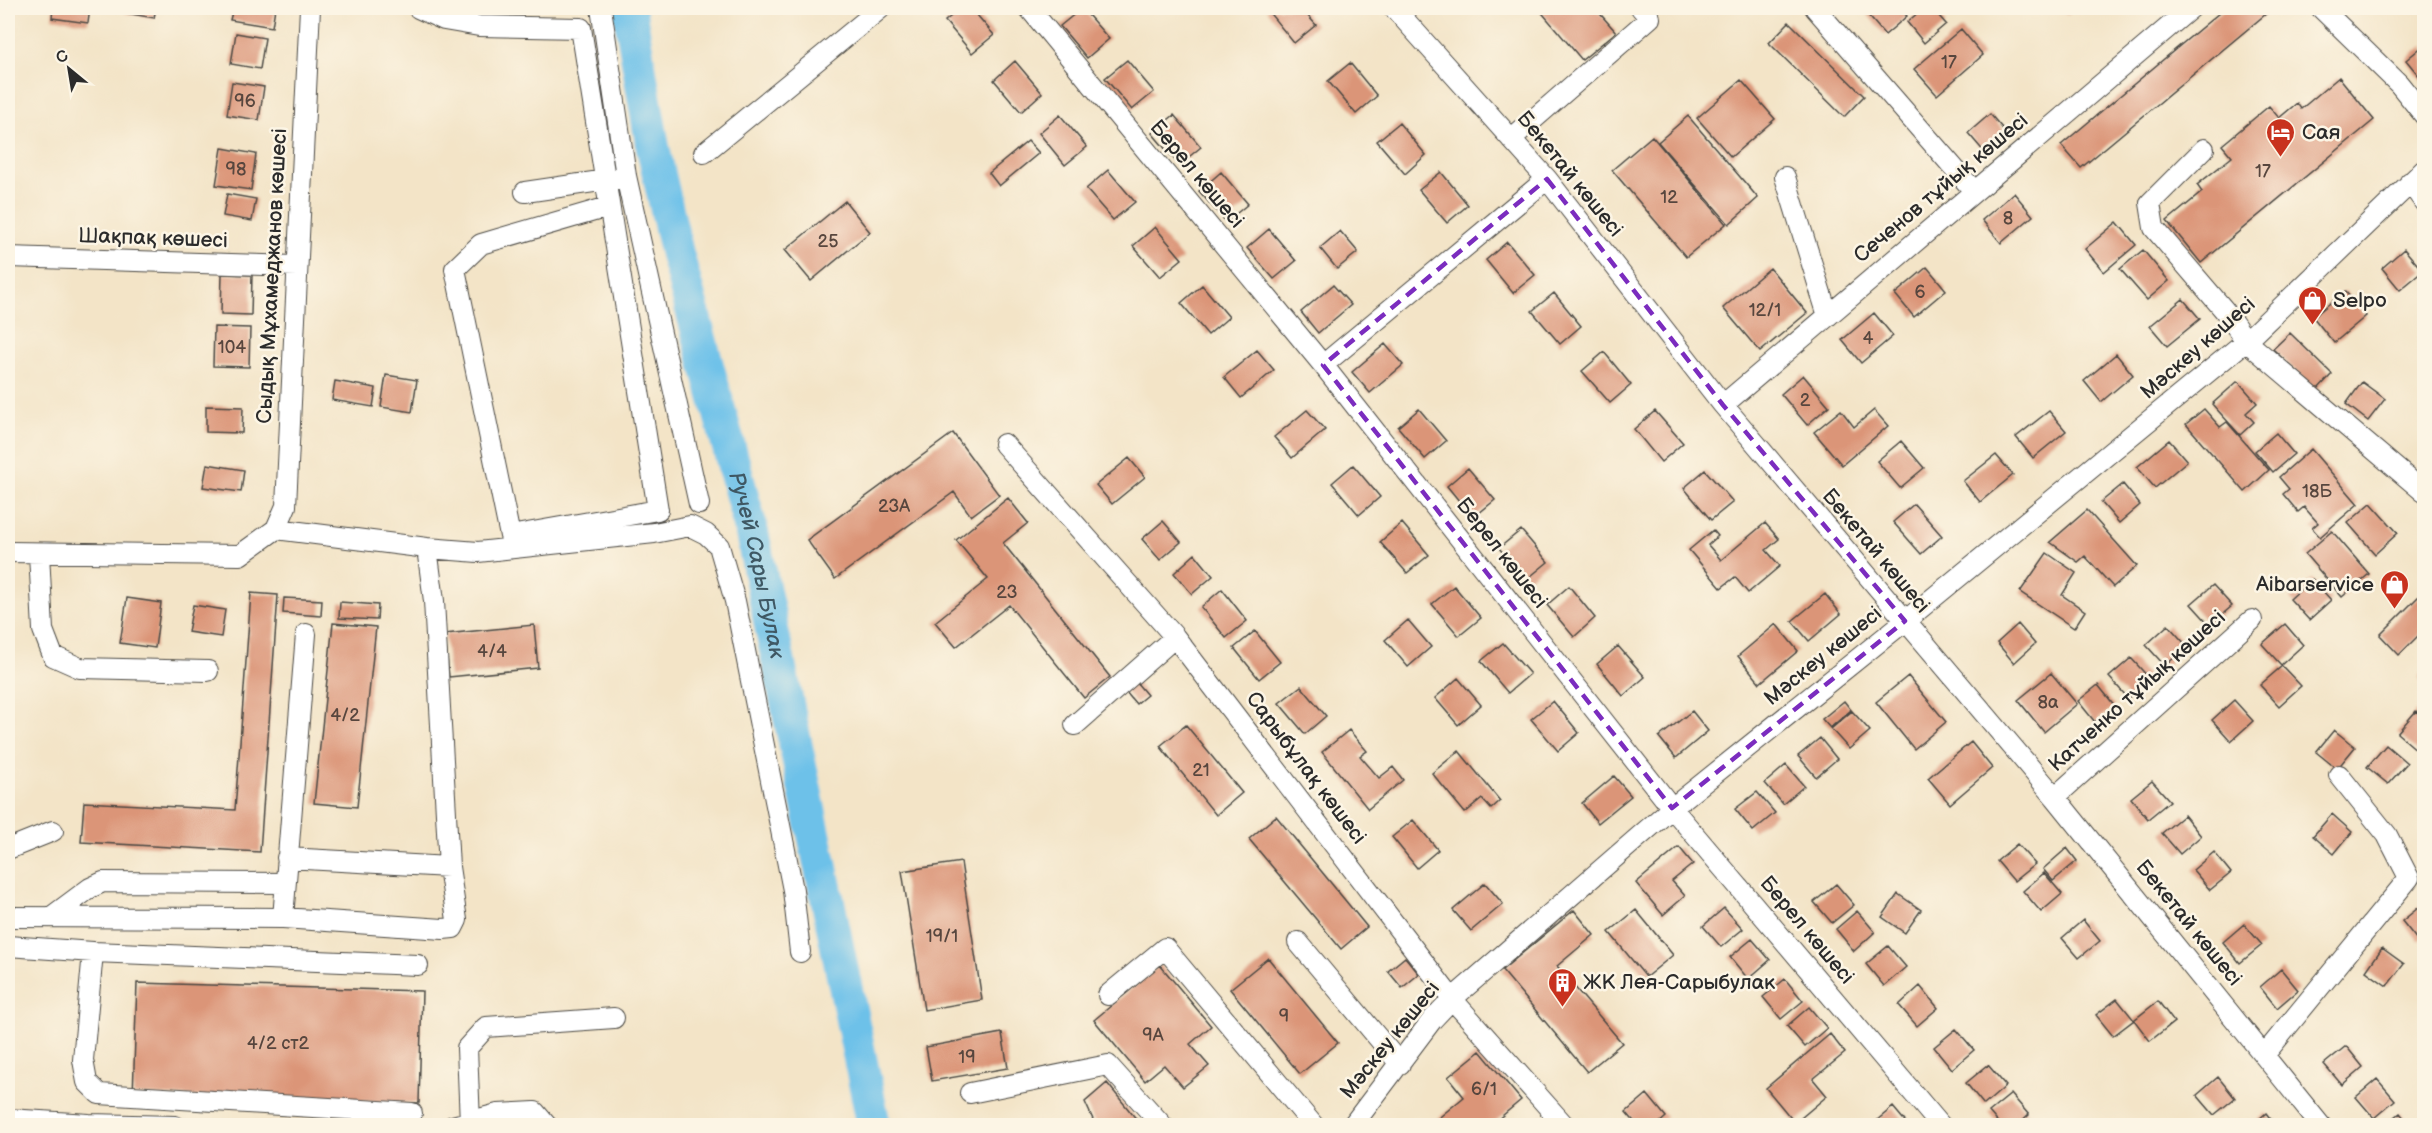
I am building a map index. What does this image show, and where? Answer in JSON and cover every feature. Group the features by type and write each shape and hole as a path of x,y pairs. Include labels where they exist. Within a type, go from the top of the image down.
{"street":[{"name":"Сыдық Мұхамеджанов көшесі","path":"269,534 286,506 310,8"},
{"path":"418,8 444,20 479,26 581,28 658,510 510,536 455,269 481,244 608,207"},
{"path":"601,8 626,176 699,504"},
{"path":"704,153 881,8"},
{"name":"Берел көшесі","path":"1029,8 1323,365 1672,808 1941,1125"},
{"name":"Бекетай көшесі","path":"1394,8 1547,180 1723,405 2055,797 2321,1125"},
{"path":"1511,139 1650,18 1641,8"},
{"path":"1815,8 1974,191"},
{"name":"Сеченов тұйық көшесі","path":"1723,405 2191,8"},
{"path":"2321,8 2399,84 2424,115"},
{"path":"2204,149 2150,203 2154,228 2226,311 2247,341 2424,492"},
{"path":"525,192 604,183 626,176"},
{"path":"2417,176 2424,202"},
{"name":"Мәскеу көшесі","path":"1352,1125 1432,1020 1452,999 1672,808 2247,341 2417,176"},
{"path":"1785,177 1828,316"},
{"path":"1323,365 1547,180"},
{"name":"Шақпақ көшесі","path":"8,257 296,266"},
{"name":"Сарыбұлақ көшесі","path":"1004,444 1175,637 1452,999 1565,1125"},
{"path":"8,552 240,555 269,534 478,552 654,533 690,526 706,534 719,546 735,601 793,891 800,952"},
{"path":"8,917 283,918 453,928 457,920 449,867 434,601 427,548"},
{"path":"39,553 43,630 53,656 80,668 208,671"},
{"name":"Катченко тұйық көшесі","path":"2055,797 2252,620"},
{"path":"283,918 306,634"},
{"path":"1075,725 1175,637"},
{"path":"2265,1054 2417,876 2387,834 2338,775"},
{"path":"8,849 53,831"},
{"path":"287,858 449,867"},
{"path":"51,917 90,888 103,882 285,882"},
{"path":"1298,942 1400,1064"},
{"path":"8,946 93,952 418,965"},
{"path":"1108,995 1165,948 1314,1125"},
{"path":"93,952 83,1060 87,1082 99,1094 412,1113"},
{"path":"548,1125 535,1112 498,1120 461,1124 467,1048 486,1028 614,1018"},
{"path":"970,1093 1108,1065 1162,1125"},
{"path":"8,1119 89,1125 175,1125"}],"highlighted area":[{"path":"1547,179 1723,405 1905,621 1672,808 1323,365"}],"building":[{"path":"53,8 90,8 88,23 52,18"},
{"path":"126,8 156,8 154,18 125,13"},
{"path":"233,8 275,8 272,27 230,20"},
{"path":"961,8 971,8 994,35 972,53 945,21"},
{"path":"1082,8 1109,39 1087,58 1060,26"},
{"path":"1270,8 1301,8 1316,25 1294,43 1267,10"},
{"path":"1538,8 1595,8 1616,32 1582,60"},
{"path":"1875,8 1899,8 1907,16 1885,35 1867,14"},
{"path":"1924,8 1932,8 1946,24 1924,43 1907,22"},
{"path":"2061,8 2076,8 2067,15"},
{"path":"2225,8 2273,8 2081,168 2061,145"},
{"path":"1789,22 1864,96 1844,117 1769,43"},
{"path":"1961,29 1983,55 1937,95 1914,69"},
{"path":"236,33 265,38 260,69 231,64"},
{"path":"2424,45 2424,82 2406,60"},
{"path":"1127,60 1154,92 1132,110 1105,78"},
{"path":"1015,61 1042,93 1021,112 994,80"},
{"path":"1350,63 1377,96 1356,114 1328,81"},
{"path":"2339,77 2374,120 2201,263 2167,221 2202,192 2197,185 2232,157 2222,145 2269,106 2279,118 2297,103 2301,109"},
{"path":"1741,80 1775,119 1731,157 1697,118"},
{"path":"232,82 264,87 259,120 227,115"},
{"path":"1990,114 2008,135 1986,154 1968,133"},
{"path":"1060,115 1087,147 1065,165 1039,133"},
{"path":"1174,115 1201,147 1179,165 1152,133"},
{"path":"1688,116 1758,198 1729,224 1658,142"},
{"path":"1399,123 1426,155 1405,174 1377,141"},
{"path":"1652,136 1726,224 1686,257 1612,170"},
{"path":"1028,141 1039,153 999,186 989,173"},
{"path":"222,148 256,154 251,190 216,185"},
{"path":"1108,170 1135,202 1113,220 1086,189"},
{"path":"1221,172 1248,204 1226,222 1199,191"},
{"path":"1441,172 1468,205 1447,223 1419,190"},
{"path":"2014,193 2033,216 2001,243 1982,220"},
{"path":"227,194 256,199 252,221 223,216"},
{"path":"845,201 870,232 811,281 785,250"},
{"path":"2117,222 2136,245 2104,272 2085,249"},
{"path":"1155,227 1182,259 1160,277 1133,246"},
{"path":"1269,229 1296,261 1274,279 1247,248"},
{"path":"1340,231 1358,252 1337,269 1320,248"},
{"path":"1507,242 1535,275 1513,293 1486,260"},
{"path":"2404,249 2423,271 2400,290 2382,268"},
{"path":"2143,250 2169,281 2147,300 2120,269"},
{"path":"1927,267 1946,290 1914,317 1895,294"},
{"path":"1770,268 1807,313 1760,352 1723,308"},
{"path":"222,274 252,275 251,315 221,314"},
{"path":"1202,285 1229,317 1208,335 1181,303"},
{"path":"1333,285 1351,305 1318,333 1301,312"},
{"path":"2345,291 2366,316 2334,343 2313,317"},
{"path":"1554,293 1581,326 1560,344 1532,311"},
{"path":"2183,299 2200,319 2167,346 2150,326"},
{"path":"1874,313 1893,336 1861,363 1842,340"},
{"path":"214,327 250,328 249,367 213,366"},
{"path":"2290,333 2332,374 2316,391 2273,349"},
{"path":"1385,344 1403,365 1370,393 1352,372"},
{"path":"1257,350 1274,370 1241,398 1224,377"},
{"path":"1604,352 1631,385 1610,403 1582,371"},
{"path":"2116,354 2133,375 2101,402 2084,381"},
{"path":"386,375 417,380 412,412 381,407"},
{"path":"1803,375 1829,406 1807,425 1781,394"},
{"path":"335,381 376,388 373,407 332,400"},
{"path":"2238,381 2257,403 2246,413 2254,422 2240,435 2212,404"},
{"path":"2362,382 2385,399 2368,421 2346,404"},
{"path":"206,406 243,407 242,433 206,432"},
{"path":"1419,409 1446,441 1425,459 1398,427"},
{"path":"2204,409 2220,427 2227,422 2269,470 2245,492 2186,424"},
{"path":"1307,410 1325,430 1292,458 1274,437"},
{"path":"1841,410 1854,427 1874,410 1888,426 1842,465 1814,432"},
{"path":"1655,411 1683,443 1661,462 1634,429"},
{"path":"2049,411 2066,431 2033,458 2016,437"},
{"path":"953,433 999,495 971,516 954,492 835,579 807,540"},
{"path":"2276,433 2294,454 2273,472 2255,451"},
{"path":"2169,440 2187,461 2155,488 2137,467"},
{"path":"1901,441 1924,468 1900,488 1877,461"},
{"path":"2311,449 2358,504 2320,537 2312,528 2318,523 2304,507 2298,512 2283,494 2289,489 2279,477"},
{"path":"1996,455 2013,475 1980,502 1963,481"},
{"path":"1129,458 1145,477 1112,504 1096,485"},
{"path":"207,464 244,470 241,492 203,487"},
{"path":"1353,465 1380,497 1359,515 1332,483"},
{"path":"1468,468 1495,500 1473,518 1447,486"},
{"path":"1705,470 1733,502 1711,520 1684,488"},
{"path":"2123,484 2140,505 2119,523 2101,502"},
{"path":"1008,498 1028,523 1003,543 1110,677 1084,698 1009,605 956,647 935,622 988,579 956,540"},
{"path":"2371,503 2398,533 2375,554 2348,523"},
{"path":"1914,504 1942,536 1921,554 1893,522"},
{"path":"2087,510 2137,566 2113,587 2085,556 2078,562 2050,542"},
{"path":"1163,521 1181,542 1160,560 1142,539"},
{"path":"1402,523 1429,555 1407,573 1380,542"},
{"path":"1765,523 1779,539 1766,550 1780,566 1748,593 1735,577 1721,588 1689,550 1713,530 1718,536 1708,545 1721,560"},
{"path":"1521,530 1548,562 1526,580 1499,548"},
{"path":"2332,531 2369,574 2342,597 2305,554"},
{"path":"2047,553 2076,573 2062,595 2085,611 2074,628 2020,592"},
{"path":"1195,554 1213,576 1192,594 1174,573"},
{"path":"2312,579 2331,600 2309,620 2290,599"},
{"path":"2213,585 2232,606 2210,625 2191,604"},
{"path":"1454,586 1481,618 1459,636 1432,604"},
{"path":"1569,586 1595,618 1574,637 1547,605"},
{"path":"1222,589 1247,621 1226,638 1201,607"},
{"path":"2424,591 2424,630 2399,655 2380,635"},
{"path":"251,593 278,595 260,852 81,842 84,802 235,810"},
{"path":"1825,594 1841,614 1809,641 1792,621"},
{"path":"127,598 161,603 155,648 120,643"},
{"path":"284,598 322,600 321,616 283,613"},
{"path":"340,602 378,605 377,620 339,618"},
{"path":"193,605 225,610 221,637 188,632"},
{"path":"1408,620 1431,647 1408,667 1385,640"},
{"path":"333,623 376,627 357,807 314,803"},
{"path":"1776,624 1798,651 1760,683 1738,656"},
{"path":"2018,624 2035,644 2014,663 1997,643"},
{"path":"2285,624 2303,645 2281,665 2262,644"},
{"path":"534,625 538,668 449,677 445,634"},
{"path":"2168,625 2187,646 2165,666 2146,645"},
{"path":"1255,631 1280,662 1259,679 1234,648"},
{"path":"1503,643 1530,674 1508,693 1481,661"},
{"path":"1618,646 1645,677 1623,696 1597,664"},
{"path":"2131,658 2150,679 2128,698 2109,677"},
{"path":"2282,666 2301,686 2279,706 2260,685"},
{"path":"2424,672 2424,685 2418,678"},
{"path":"2051,673 2077,704 2044,732 2018,700"},
{"path":"1908,676 1946,722 1914,749 1876,702"},
{"path":"1458,678 1481,705 1458,725 1435,698"},
{"path":"1136,682 1147,695 1136,704 1125,691"},
{"path":"2098,685 2115,706 2095,722 2078,701"},
{"path":"1301,686 1326,716 1305,734 1279,703"},
{"path":"2234,700 2253,721 2231,741 2212,720"},
{"path":"1553,701 1579,733 1558,751 1531,719"},
{"path":"1844,701 1851,710 1830,728 1822,719"},
{"path":"1692,711 1708,731 1676,758 1659,737"},
{"path":"1852,711 1870,731 1849,749 1831,729"},
{"path":"2416,711 2424,719 2424,743 2418,751 2397,733"},
{"path":"1186,725 1242,793 1216,815 1160,746"},
{"path":"1349,730 1367,751 1360,756 1379,778 1393,767 1403,780 1368,809 1322,752"},
{"path":"2334,730 2355,747 2337,769 2316,752"},
{"path":"1820,738 1837,759 1816,777 1798,756"},
{"path":"1971,742 1992,768 1950,804 1928,778"},
{"path":"2386,745 2407,763 2388,784 2367,767"},
{"path":"1459,751 1500,801 1491,809 1482,799 1465,813 1432,773"},
{"path":"1786,765 1804,786 1783,804 1765,783"},
{"path":"1614,776 1631,796 1598,823 1582,803"},
{"path":"2152,781 2170,801 2148,819 2131,798"},
{"path":"1757,792 1775,813 1753,831 1735,809"},
{"path":"2332,814 2352,832 2334,854 2313,836"},
{"path":"2184,815 2201,836 2180,854 2162,833"},
{"path":"1276,816 1367,927 1341,949 1249,839"},
{"path":"1413,820 1438,850 1417,868 1392,837"},
{"path":"2017,844 2035,864 2014,881 1997,861"},
{"path":"1679,847 1693,864 1672,881 1685,896 1663,915 1636,883"},
{"path":"2067,848 2077,861 2053,881 2043,869"},
{"path":"2214,852 2231,873 2210,890 2193,870"},
{"path":"961,862 982,1000 924,1010 902,871"},
{"path":"2044,873 2062,894 2041,912 2023,891"},
{"path":"1485,883 1503,904 1471,931 1453,910"},
{"path":"1836,884 1854,905 1832,923 1814,902"},
{"path":"1898,894 1921,910 1905,933 1882,917"},
{"path":"2423,904 2424,937 2418,941 2402,921"},
{"path":"1724,908 1743,929 1721,947 1703,926"},
{"name":"ЖК Лея-Сарыбулак","path":"1574,910 1594,935 1557,966 1622,1043 1587,1072 1502,970"},
{"path":"1636,910 1673,955 1646,977 1609,932"},
{"path":"1857,911 1875,932 1854,951 1836,929"},
{"path":"2083,920 2100,941 2079,958 2062,938"},
{"path":"2244,924 2262,945 2240,963 2223,942"},
{"path":"1752,939 1770,960 1748,979 1730,957"},
{"path":"1888,946 1906,967 1884,986 1866,964"},
{"path":"2382,948 2404,964 2387,986 2366,971"},
{"path":"1405,957 1419,974 1402,988 1388,971"},
{"path":"1268,958 1338,1043 1300,1074 1230,989"},
{"path":"1160,965 1211,1026 1190,1044 1209,1066 1183,1087 1164,1065 1145,1081 1094,1020"},
{"path":"2281,969 2298,990 2277,1008 2260,987"},
{"path":"1785,979 1803,1001 1781,1019 1763,997"},
{"path":"137,983 422,991 419,1103 133,1095"},
{"path":"1920,986 1938,1008 1917,1026 1899,1005"},
{"path":"2117,999 2134,1020 2113,1036 2096,1015"},
{"path":"2158,1001 2174,1022 2150,1041 2134,1020"},
{"path":"1809,1007 1827,1028 1805,1047 1787,1026"},
{"path":"1956,1029 1974,1050 1952,1069 1934,1047"},
{"path":"1002,1033 1008,1068 932,1081 926,1047"},
{"path":"1830,1034 1845,1053 1813,1079 1827,1096 1795,1123 1766,1088"},
{"path":"2346,1046 2363,1067 2342,1085 2324,1064"},
{"path":"1480,1051 1521,1100 1490,1126 1485,1122 1481,1126 1429,1126 1464,1097 1448,1077"},
{"path":"1988,1065 2006,1086 1984,1105 1966,1083"},
{"path":"2218,1077 2235,1098 2214,1115 2197,1095"},
{"path":"2377,1079 2395,1100 2374,1118 2356,1097"},
{"path":"1107,1083 1142,1126 1096,1126 1085,1102"},
{"path":"1647,1094 1666,1117 1656,1126 1638,1126 1626,1112"},
{"path":"2011,1094 2029,1115 2017,1126 2001,1126 1989,1112"},
{"path":"1893,1107 1909,1126 1870,1126"},
{"path":"2266,1113 2276,1126 2251,1126"},
{"path":"2400,1113 2411,1126 2384,1126"}],"waterway":[{"name":"Ручей Сары Булак","path":"629,8 653,148 676,250 752,533 874,1126"}],"place":[{"name":"Сая","path":"2281,158"},
{"name":"Selpo","path":"2312,326"},
{"name":"Aibarservice","path":"2395,610"},
{"name":"ЖК Лея-Сарыбулак","path":"1562,1008"}]}
